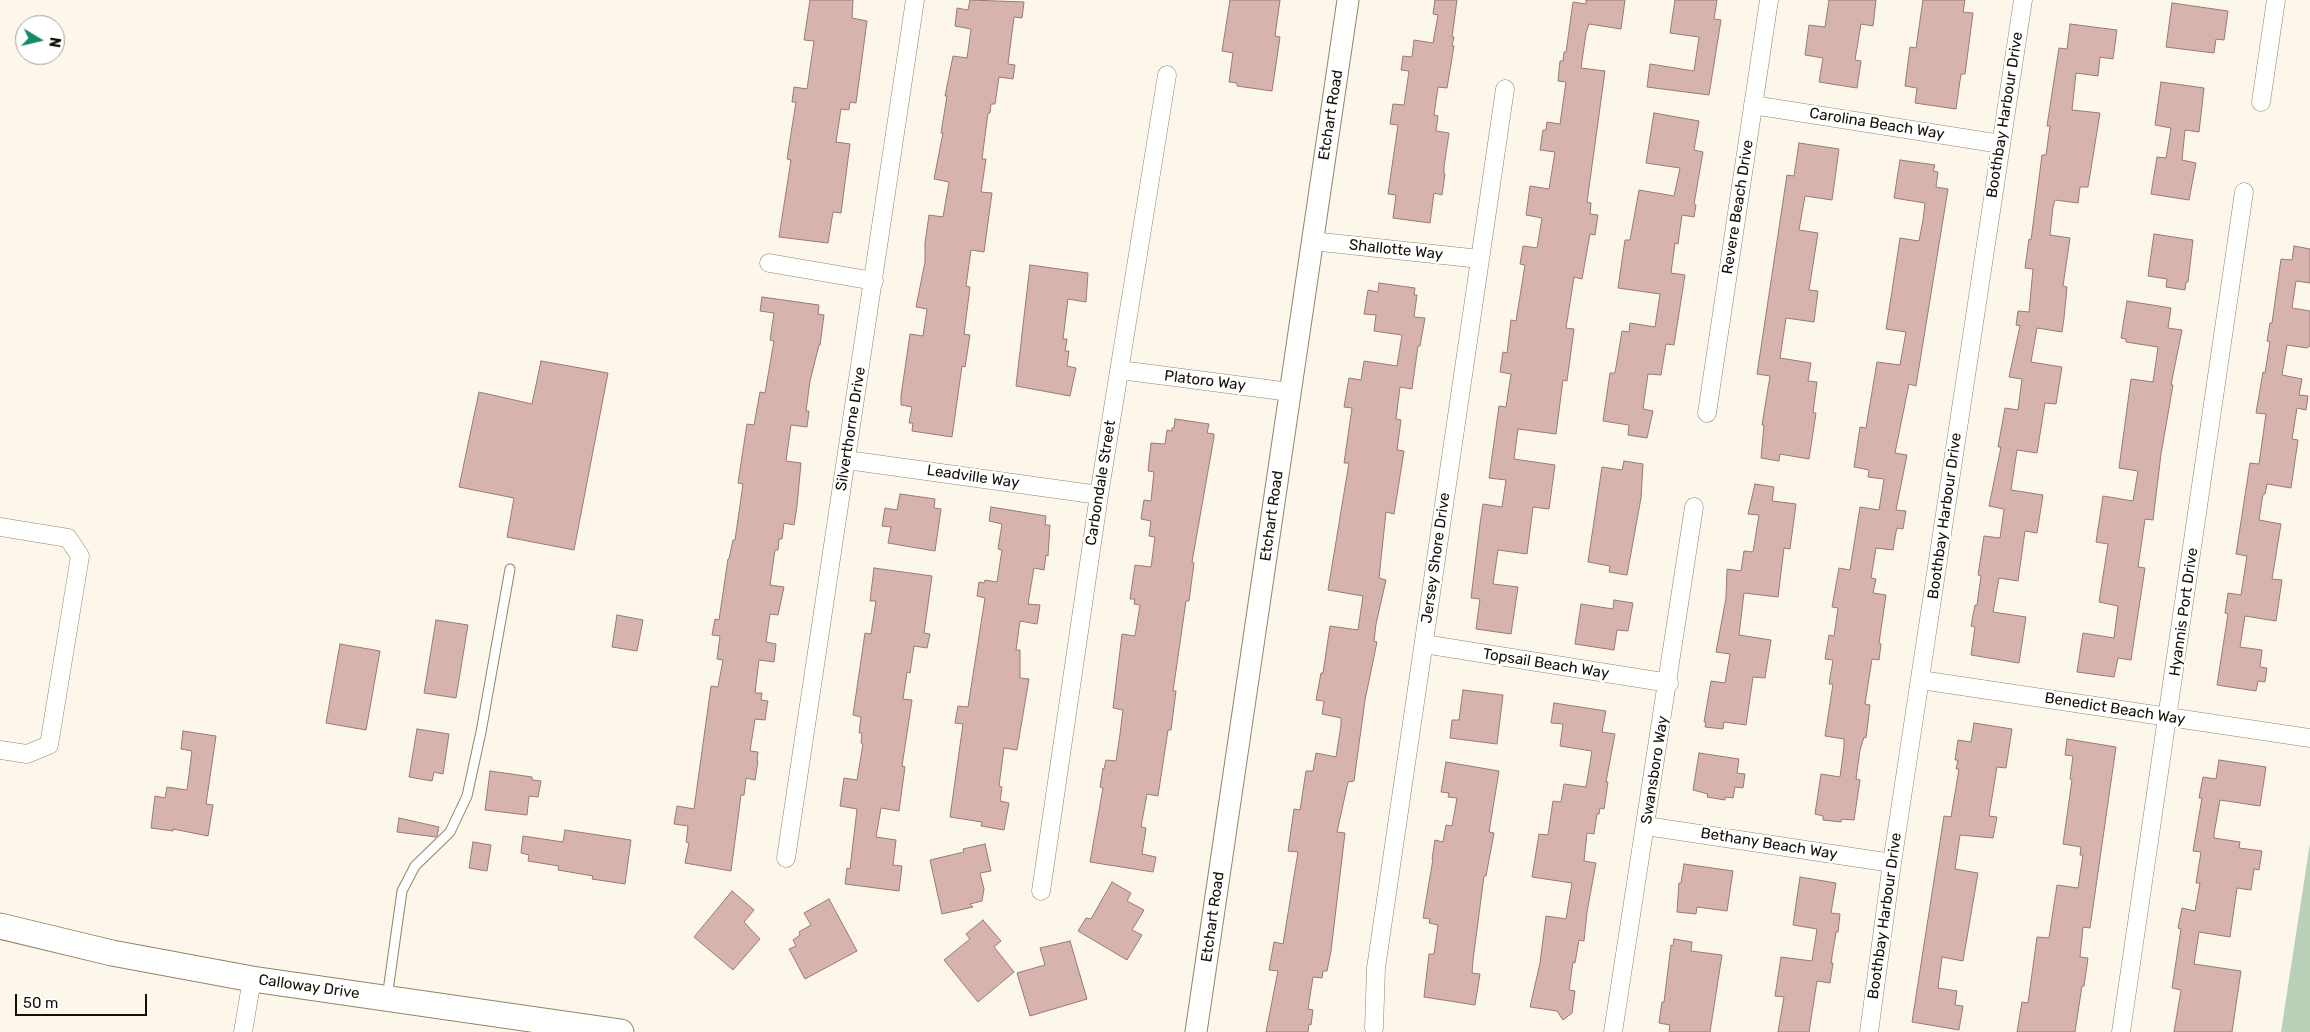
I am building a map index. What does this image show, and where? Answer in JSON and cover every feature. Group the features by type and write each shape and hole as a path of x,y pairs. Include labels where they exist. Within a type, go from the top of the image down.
{"main road":[{"name":"Calloway Drive","path":"0,926 112,953 252,979 621,1032"}],"street":[{"name":"Silverthorne Drive","path":"786,858 915,0"},
{"name":"Etchart Road","path":"1196,1032 1348,0"},
{"name":"Revere Beach Drive","path":"1707,413 1770,0"},
{"name":"Boothbay Harbour Drive","path":"1869,1032 1892,863 2023,0"},
{"path":"2262,102 2276,0"},
{"name":"Carbondale Street","path":"1041,891 1099,495 1168,75"},
{"name":"Jersey Shore Drive","path":"1374,1028 1376,968 1505,89"},
{"name":"Carolina Beach Way","path":"1753,105 2001,144"},
{"name":"Hyannis Port Drive","path":"2121,1032 2244,192"},
{"name":"Shallotte Way","path":"1312,241 1480,259"},
{"path":"769,263 874,281"},
{"name":"Platoro Way","path":"1120,370 1290,392"},
{"name":"Leadville Way","path":"847,460 1099,495"},
{"name":"Swansboro Way","path":"1613,1032 1669,683 1694,508"},
{"path":"0,527 68,538 80,556 49,745 27,754 0,750"},
{"name":"Topsail Beach Way","path":"1424,644 1669,683"},
{"name":"Benedict Beach Way","path":"1921,680 2310,738"},
{"name":"Bethany Beach Way","path":"1646,826 1892,863"},
{"path":"243,1032 252,979"}],"lane":[{"path":"387,998 402,891 415,866 450,832 467,796 481,732 510,569"}],"green space":[{"path":"2310,843 2310,1032 2281,1032"}],"building":[{"path":"810,0 853,0 852,18 867,21 856,103 850,102 849,110 841,109 836,142 850,144 841,213 833,212 828,243 779,237 791,160 787,159 796,102 792,102 794,87 807,89 814,41 804,40"},
{"path":"970,0 1024,2 1022,18 1014,17 1008,64 1015,65 1013,79 999,77 995,104 991,104 990,113 988,113 982,159 986,159 981,192 992,193 984,252 971,250 966,286 970,287 964,334 970,335 965,367 962,366 952,437 912,431 913,423 909,423 912,407 901,405 901,396 910,334 923,336 927,309 916,307 925,262 925,243 929,215 943,217 949,182 934,179 943,133 941,133 947,96 945,96 953,56 967,58 971,29 955,26 957,8 968,10"},
{"path":"1230,0 1280,0 1275,36 1280,37 1272,91 1237,86 1237,83 1229,82 1233,53 1222,51"},
{"path":"1435,0 1457,0 1452,37 1454,37 1452,46 1454,46 1447,88 1438,87 1434,115 1438,116 1436,131 1449,133 1442,195 1434,193 1430,223 1393,218 1396,195 1388,194 1398,125 1390,124 1393,104 1404,105 1409,71 1401,70 1403,56 1412,57 1414,40 1433,43 1438,15 1433,14"},
{"path":"1586,0 1625,0 1621,29 1589,24 1586,33 1581,68 1605,71 1587,202 1591,203 1590,214 1598,215 1595,235 1590,234 1582,279 1574,277 1566,328 1574,329 1567,381 1563,380 1556,434 1518,429 1514,459 1555,465 1549,509 1533,507 1527,554 1498,550 1493,584 1518,587 1511,634 1476,629 1480,599 1471,598 1483,504 1502,507 1506,480 1489,478 1499,406 1506,407 1511,374 1500,372 1503,352 1507,353 1511,320 1516,321 1525,265 1520,264 1523,246 1537,248 1542,218 1526,215 1530,186 1549,189 1555,152 1540,150 1543,130 1546,130 1547,122 1560,124 1566,82 1558,81 1560,61 1563,61 1564,52 1566,52 1573,2 1586,4"},
{"path":"1675,0 1717,0 1714,19 1721,20 1709,95 1647,87 1650,64 1694,71 1699,37 1670,33"},
{"path":"1829,0 1876,0 1873,26 1861,24 1855,60 1861,61 1857,88 1819,82 1823,58 1805,55 1809,25 1825,27"},
{"path":"1923,0 1965,0 1963,12 1973,13 1965,74 1961,74 1956,109 1915,103 1917,88 1905,86 1910,47 1916,48"},
{"path":"2172,3 2228,11 2224,40 2216,39 2214,53 2166,47"},
{"path":"2070,24 2117,30 2113,59 2100,57 2098,76 2076,73 2072,110 2100,113 2088,187 2080,187 2078,203 2055,200 2053,207 2050,235 2070,238 2063,286 2067,287 2064,318 2062,332 2037,328 2031,362 2062,367 2056,404 2045,403 2037,453 2017,450 2011,490 2043,495 2037,533 2025,531 2018,581 1999,578 1993,612 2026,617 2019,663 1971,655 1975,627 1971,626 1975,605 1977,605 1981,576 1978,575 1984,536 2000,538 2004,509 1989,506 2001,447 1998,447 2005,408 2018,410 2022,379 2009,377 2020,326 2016,325 2018,311 2029,312 2033,269 2025,268 2029,239 2031,240 2042,155 2046,155 2050,126 2047,126 2059,48 2067,49"},
{"path":"2161,82 2204,88 2199,132 2185,130 2182,160 2196,163 2189,200 2151,194 2157,157 2166,158 2171,128 2155,125"},
{"path":"1654,113 1699,121 1694,150 1703,152 1694,204 1696,205 1694,217 1682,215 1678,244 1675,243 1671,273 1685,275 1674,345 1666,344 1661,375 1648,374 1643,409 1653,411 1647,438 1628,435 1629,425 1603,421 1610,373 1615,373 1622,331 1629,332 1630,323 1655,327 1660,294 1618,288 1625,240 1630,240 1639,190 1674,196 1680,168 1646,163"},
{"path":"1799,143 1839,149 1832,200 1805,196 1799,230 1818,233 1809,290 1818,291 1814,322 1786,318 1780,358 1811,363 1808,381 1817,382 1813,413 1816,413 1809,459 1780,454 1779,461 1761,458 1764,425 1762,425 1770,376 1757,374 1787,175 1794,176"},
{"path":"1900,160 1935,165 1933,171 1938,172 1936,187 1948,189 1916,386 1909,384 1895,453 1907,455 1896,510 1906,511 1903,529 1897,528 1893,550 1876,548 1871,578 1876,579 1873,593 1886,595 1879,643 1881,644 1879,660 1872,659 1865,704 1870,705 1866,738 1864,737 1860,750 1856,779 1860,780 1854,820 1842,819 1841,822 1823,820 1823,816 1815,814 1821,774 1840,777 1844,747 1844,739 1825,736 1833,684 1829,684 1833,660 1825,659 1829,635 1834,636 1838,608 1832,607 1839,568 1850,570 1860,507 1879,510 1884,479 1868,477 1869,470 1854,467 1860,427 1866,428 1877,362 1900,365 1906,332 1886,329 1900,238 1919,241 1923,220 1925,203 1894,198"},
{"path":"2154,234 2193,240 2188,282 2186,282 2185,290 2166,287 2167,279 2148,276"},
{"path":"2294,246 2310,249 2310,283 2296,281 2292,308 2310,311 2310,346 2307,348 2287,345 2282,375 2302,379 2299,395 2308,396 2306,410 2297,408 2292,439 2298,440 2291,488 2267,484 2265,494 2263,494 2259,520 2281,524 2272,579 2282,580 2276,621 2245,616 2240,647 2262,650 2260,667 2267,668 2265,682 2258,681 2256,691 2217,685 2228,614 2225,613 2228,593 2241,595 2247,556 2236,554 2250,463 2259,464 2266,414 2256,413 2263,372 2265,373 2270,342 2267,341 2270,323 2272,323 2281,259 2292,260"},
{"path":"1030,265 1088,273 1086,302 1068,299 1063,339 1067,339 1065,351 1069,351 1067,366 1076,368 1070,396 1016,386"},
{"path":"1379,283 1415,288 1414,295 1417,295 1414,317 1425,318 1420,346 1418,346 1412,389 1400,387 1396,419 1401,420 1397,450 1404,451 1394,514 1386,512 1379,578 1386,580 1376,624 1374,641 1377,642 1365,700 1354,781 1348,782 1337,832 1345,833 1331,951 1327,971 1323,971 1322,978 1313,977 1308,1009 1313,1010 1308,1032 1266,1032 1278,971 1269,970 1274,942 1283,944 1298,852 1288,851 1294,809 1300,810 1306,771 1313,771 1316,753 1336,757 1341,718 1322,714 1324,701 1316,700 1321,673 1323,673 1330,626 1358,630 1363,596 1328,590 1349,463 1344,463 1352,408 1344,407 1349,378 1361,380 1364,361 1397,366 1402,335 1374,331 1376,315 1364,314 1368,290 1378,292"},
{"path":"762,297 819,305 818,314 824,315 820,345 810,381 806,411 809,411 807,427 791,425 786,461 801,463 797,506 794,525 784,523 782,539 779,539 778,550 775,550 770,585 784,587 778,615 770,614 766,642 776,644 774,662 759,660 755,693 762,693 761,700 768,701 765,720 755,719 750,751 758,752 755,780 746,778 744,795 741,795 731,871 685,863 689,843 686,842 688,826 674,824 677,806 694,809 711,686 718,687 723,660 717,659 720,636 712,635 715,619 719,620 728,559 733,540 735,540 743,484 738,483 747,424 754,425 760,392 765,393 774,341 770,340 774,313 760,311"},
{"path":"2127,301 2171,308 2168,328 2182,330 2171,385 2173,385 2161,454 2153,520 2145,519 2138,567 2145,568 2131,660 2118,658 2114,677 2077,672 2083,633 2114,638 2118,606 2099,602 2108,544 2096,542 2103,496 2133,501 2138,471 2119,468 2131,379 2153,382 2158,347 2126,342 2126,339 2121,338"},
{"path":"541,361 608,373 574,550 507,537 514,498 459,487 479,392 532,404"},
{"path":"1175,419 1209,424 1207,433 1214,434 1214,437 1192,562 1194,563 1189,601 1186,601 1173,691 1176,691 1171,730 1168,730 1158,796 1147,794 1141,827 1146,828 1142,854 1156,857 1153,872 1090,862 1103,788 1100,787 1103,768 1106,760 1116,761 1120,734 1123,710 1113,708 1122,634 1135,636 1140,605 1134,604 1135,599 1130,599 1135,565 1151,567 1155,537 1149,536 1151,521 1141,519 1144,500 1151,501 1154,472 1148,471 1151,443 1165,444 1167,430 1172,431"},
{"path":"1624,461 1643,464 1641,498 1627,575 1609,572 1610,566 1588,562 1602,467 1622,470"},
{"path":"1755,484 1774,487 1772,501 1796,504 1790,549 1784,548 1778,597 1744,593 1739,635 1771,640 1765,678 1753,677 1746,725 1724,722 1723,729 1705,727 1706,722 1704,722 1711,681 1725,683 1730,654 1716,652 1726,598 1727,569 1741,571 1744,551 1753,552 1759,515 1748,514"},
{"path":"900,494 935,499 934,508 941,509 935,551 888,543 891,527 882,526 885,508 897,510"},
{"path":"991,507 1046,516 1045,525 1050,525 1048,556 1046,555 1044,570 1034,568 1028,604 1040,605 1037,624 1020,621 1016,650 1020,650 1020,678 1029,679 1017,750 1004,748 999,786 1002,787 1000,801 1009,803 1004,830 981,826 982,822 950,817 963,724 955,723 958,706 968,707 985,598 977,596 979,582 984,583 985,580 997,582 1002,550 998,549 1002,524 989,521"},
{"path":"874,568 932,576 924,633 930,634 927,648 914,646 910,673 907,672 903,699 912,700 902,766 905,767 899,811 881,808 876,837 896,840 893,865 902,866 899,891 845,884 847,868 850,869 857,809 840,806 844,778 857,780 863,744 861,743 862,733 859,733 861,717 853,715 865,633 871,634 876,601 870,601"},
{"path":"1614,600 1633,603 1628,631 1617,630 1614,650 1575,644 1581,604 1613,609"},
{"path":"617,615 643,620 637,651 612,647"},
{"path":"436,620 468,625 456,698 424,693"},
{"path":"340,644 380,651 366,730 326,723"},
{"path":"1463,690 1503,695 1497,744 1450,738 1452,720 1459,720"},
{"path":"1554,703 1606,711 1602,732 1615,734 1606,782 1608,782 1604,809 1600,808 1599,814 1597,814 1594,834 1587,833 1584,861 1596,863 1584,941 1579,940 1575,963 1573,962 1569,990 1575,991 1572,1013 1563,1020 1557,1011 1530,1007 1540,963 1546,916 1566,919 1572,883 1532,877 1539,834 1548,835 1553,801 1561,802 1564,784 1586,787 1592,751 1560,746 1563,724 1551,723"},
{"path":"1974,723 2012,729 2006,768 1997,767 1989,816 1997,817 1993,838 1960,835 1955,869 1978,873 1963,961 1942,957 1938,988 1957,991 1955,1005 1963,1006 1959,1030 1912,1022 1944,816 1951,817 1959,769 1956,769 1958,760 1955,760 1958,740 1971,742"},
{"path":"417,729 449,734 443,774 434,772 432,781 409,777"},
{"path":"183,731 216,736 206,804 213,805 208,836 173,829 173,831 151,828 155,796 165,798 167,787 187,790 192,751 181,749"},
{"path":"2067,739 2116,747 2090,928 2083,927 2080,957 2088,958 2084,986 2082,986 2075,1032 2017,1032 2022,1002 2028,1003 2037,937 2049,938 2057,885 2078,888 2083,855 2080,855 2081,847 2063,844 2072,780 2070,779 2073,756 2065,755"},
{"path":"1699,753 1739,759 1737,773 1745,774 1743,788 1735,787 1733,798 1725,797 1725,800 1707,797 1708,794 1693,790"},
{"path":"2219,760 2266,767 2260,806 2220,800 2214,834 2214,838 2240,842 2239,848 2262,851 2259,870 2254,869 2251,890 2237,888 2230,937 2199,932 2194,964 2241,971 2232,1032 2174,1032 2181,990 2172,988 2181,929 2178,928 2182,908 2195,911 2200,883 2196,883 2201,852 2193,851 2202,798 2199,798 2203,777 2216,779"},
{"path":"1446,762 1499,771 1489,832 1494,833 1486,876 1484,876 1473,960 1472,973 1480,974 1475,1005 1424,997 1429,954 1434,954 1438,925 1429,923 1430,919 1423,918 1435,840 1443,842 1446,825 1452,826 1457,798 1448,797 1449,793 1441,792"},
{"path":"490,771 532,777 532,780 541,781 538,797 529,796 527,815 485,810"},
{"path":"399,818 439,827 437,836 397,832"},
{"path":"565,830 631,840 625,884 592,879 593,876 558,870 559,866 528,861 529,855 521,853 523,836 563,842"},
{"path":"473,842 491,845 487,871 469,868"},
{"path":"985,844 991,871 980,873 984,889 982,901 970,904 973,907 942,914 930,860 964,852 963,849"},
{"path":"1684,864 1733,871 1727,911 1697,907 1696,914 1677,912 1679,883 1681,883"},
{"path":"1800,877 1836,883 1831,913 1840,914 1838,932 1836,932 1831,963 1833,963 1830,983 1817,981 1809,1032 1778,1032 1784,997 1775,996 1781,957 1812,961 1817,929 1793,925"},
{"path":"1112,882 1131,893 1127,901 1144,910 1132,930 1142,935 1127,960 1078,931 1086,918 1091,919"},
{"path":"732,891 754,910 744,922 760,939 733,970 694,937"},
{"path":"829,899 857,951 805,979 789,949 796,946 793,940 800,935 799,932 811,925 804,913"},
{"path":"983,920 1001,941 994,947 1014,972 978,1002 944,960 970,939 966,934"},
{"path":"1674,939 1692,942 1691,951 1722,955 1710,1032 1669,1032 1670,1025 1659,1023 1662,1002 1664,1002 1671,945 1673,946"},
{"path":"1070,941 1087,999 1030,1016 1017,973 1045,965 1040,948"}]}
